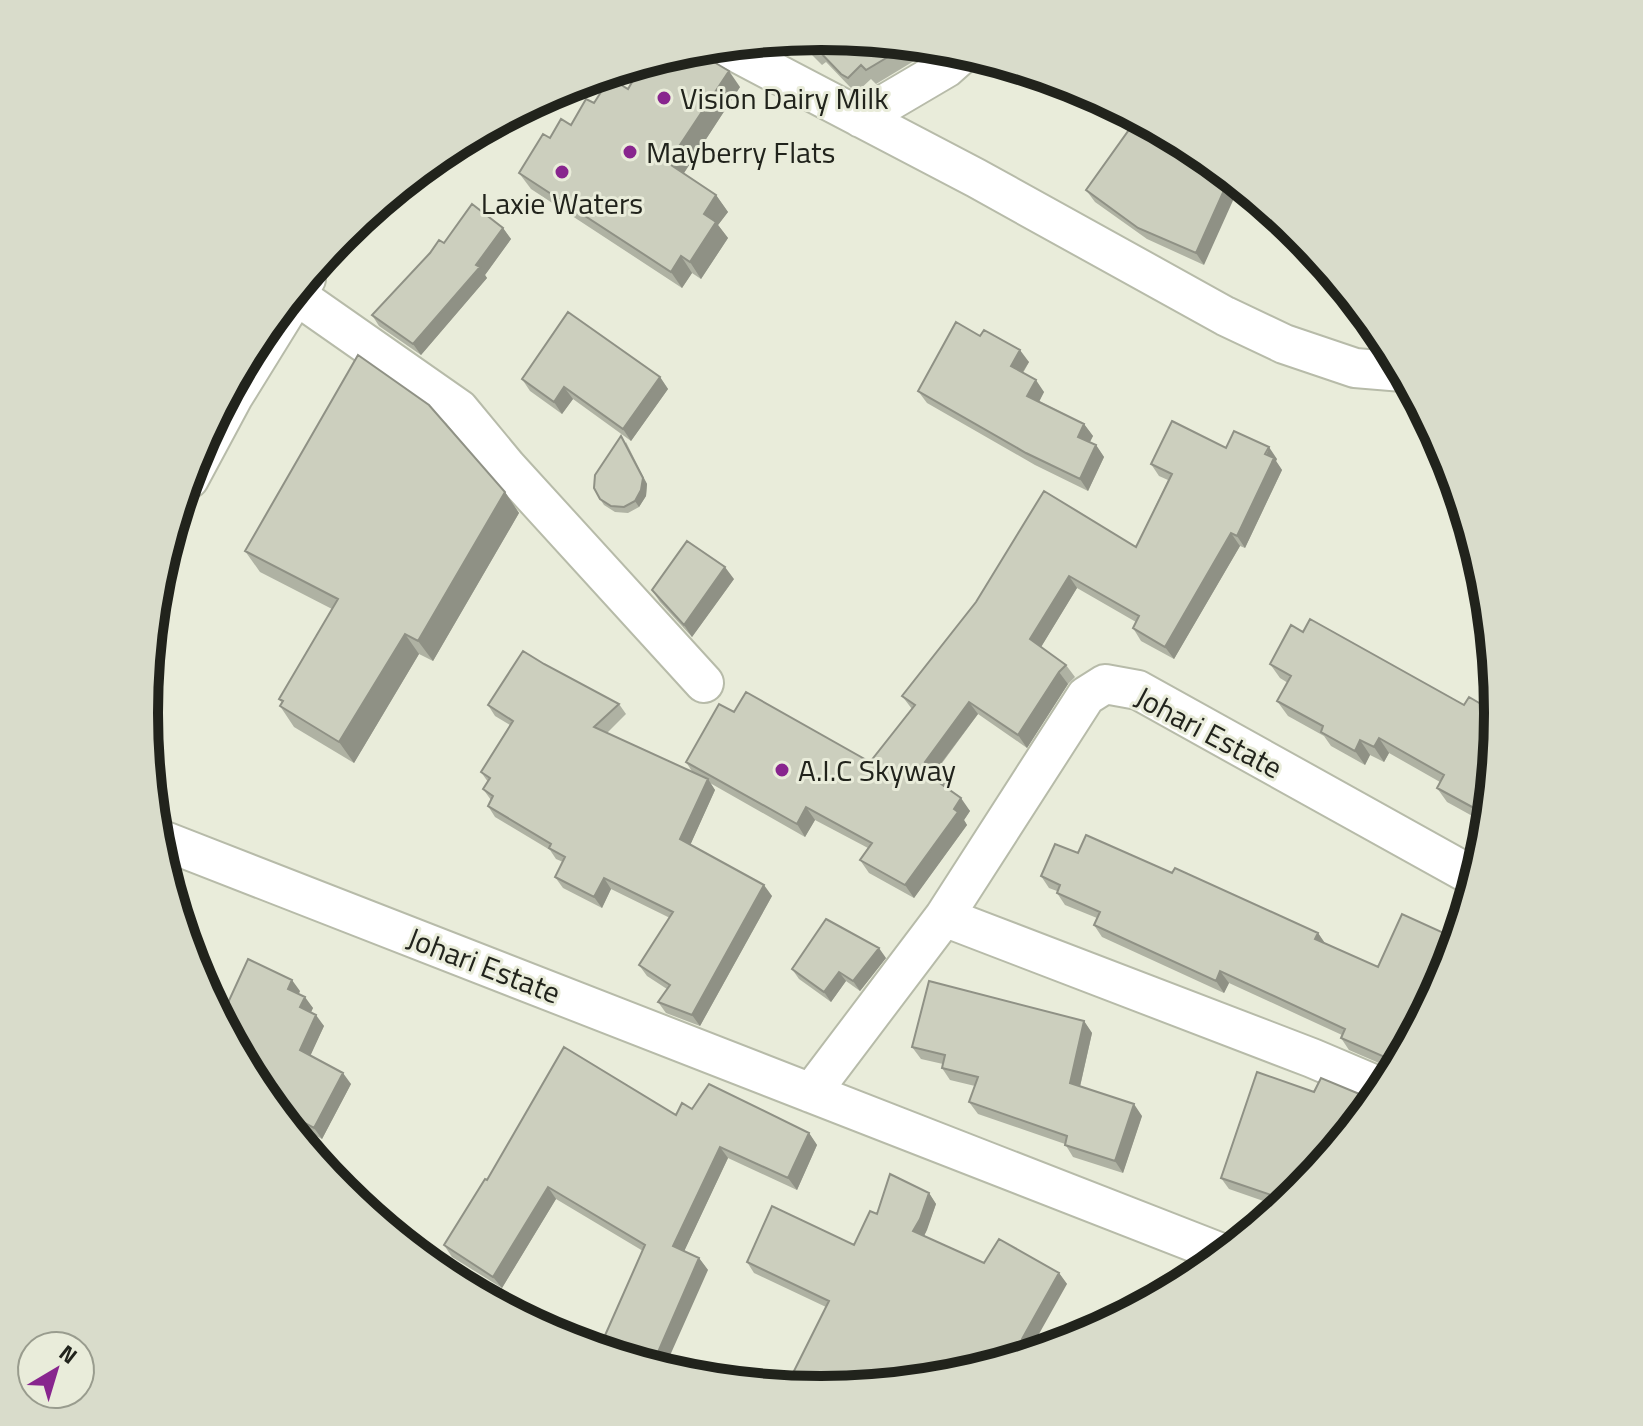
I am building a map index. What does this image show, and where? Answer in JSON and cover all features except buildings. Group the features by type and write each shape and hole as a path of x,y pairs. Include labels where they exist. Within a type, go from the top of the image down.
{"street":[{"path":"742,55 976,178 1225,316 1284,344 1355,368 1389,371"},
{"path":"861,118 951,63"},
{"path":"309,293 459,409 507,467 704,683"},
{"name":"Johari Estate","path":"811,1093 944,917 1086,696 1105,684 1138,690 1465,872"},
{"name":"Johari Estate","path":"171,844 1211,1249"},
{"path":"944,917 1371,1083"}],"place":[{"name":"Vision Dairy Milk","path":"664,98"},
{"name":"Mayberry Flats","path":"630,152"},
{"name":"Laxie Waters","path":"562,172"},
{"name":"A.I.C Skyway","path":"782,770"}]}
